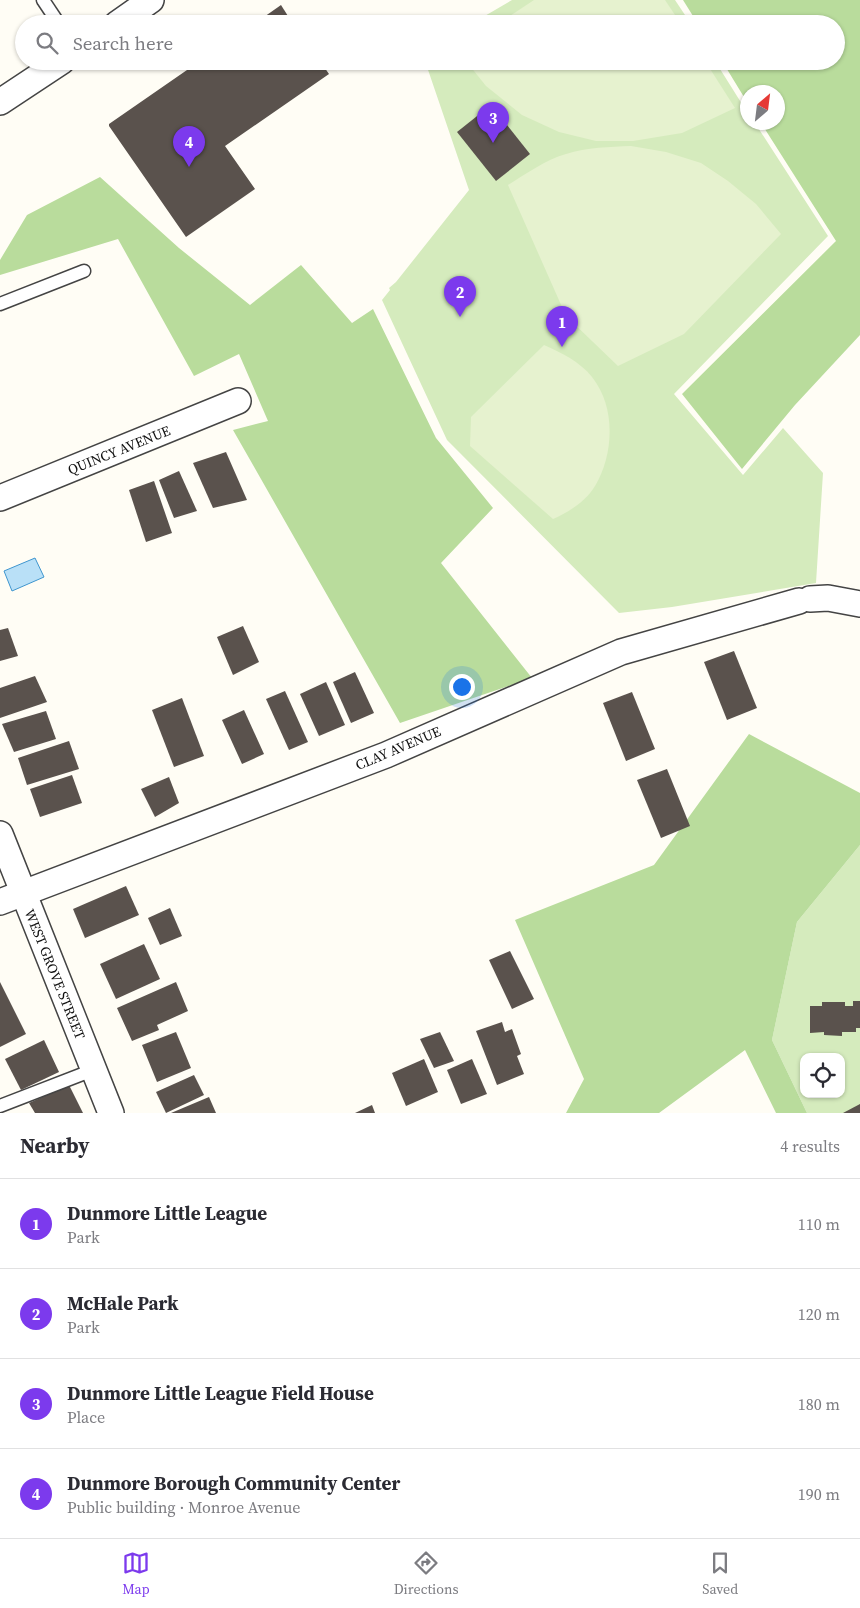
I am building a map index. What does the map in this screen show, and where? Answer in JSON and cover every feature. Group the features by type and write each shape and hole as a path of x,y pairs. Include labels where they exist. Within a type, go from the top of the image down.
{"street":[{"path":"130,15 151,0"},
{"path":"0,102 48,70"},
{"name":"QUINCY AVENUE","path":"0,498 238,401"},
{"name":"CLAY AVENUE","path":"0,902 386,755 621,652 804,600 828,598 860,604"},
{"name":"WEST GROVE STREET","path":"0,834 111,1113"}],"lane":[{"path":"42,0 53,15"},
{"path":"0,304 84,271"},
{"path":"0,1106 93,1070"}],"green space":[{"path":"512,0 675,0 685,15 486,15"},
{"path":"534,0 665,0 675,15 512,15"},
{"path":"683,0 860,0 860,335 795,405 742,469 682,394 836,241 765,130 785,130 785,85 740,85 740,91 727,70 845,70 845,15 692,15"},
{"path":"428,70 721,70 740,101 740,130 760,130 828,236 674,394 743,475 783,428 823,473 816,583 672,607 619,613 447,440 382,300 390,290 389,288 396,282 469,190"},
{"path":"473,70 711,70 735,108 682,133 633,141 596,141 559,132 522,115 486,86"},
{"path":"631,146 666,152 701,163 728,181 756,204 781,234 684,334 618,366 566,316 508,185 543,164 566,154 590,149"},
{"path":"100,177 179,248 250,305 301,265 352,323 373,309 436,438 493,508 441,563 532,678 400,723 233,430 268,421 239,354 194,376 118,239 0,275 0,260 27,215"},
{"path":"544,345 576,362 592,377 600,389 605,402 609,416 610,431 606,460 595,486 577,506 553,519 470,446 471,417"},
{"path":"749,734 860,793 860,845 797,922 772,1040 807,1113 776,1113 745,1050 659,1113 566,1113 584,1079 515,920 654,865"},
{"path":"860,845 860,1113 807,1113 772,1040 797,922"}],"water":[{"path":"35,558 44,577 12,591 4,571"}],"building":[{"path":"281,5 287,15 267,15"},
{"path":"187,70 326,70 329,74 225,146 255,189 186,237 109,124"},
{"path":"491,105 530,154 496,181 457,132"},
{"path":"226,452 247,500 213,508 193,463"},
{"path":"179,471 197,511 174,518 159,480"},
{"path":"154,481 172,533 146,542 129,490"},
{"path":"243,626 259,662 233,675 217,637"},
{"path":"8,628 18,656 0,661 0,630"},
{"path":"734,651 757,708 727,720 704,662"},
{"path":"355,672 374,713 351,723 333,682"},
{"path":"35,676 47,702 0,718 0,688"},
{"path":"326,682 345,725 319,736 300,694"},
{"path":"285,691 308,742 289,750 266,699"},
{"path":"632,692 655,749 626,761 603,703"},
{"path":"182,698 204,756 174,767 152,710"},
{"path":"244,710 264,754 242,764 222,720"},
{"path":"46,711 56,739 14,752 2,724"},
{"path":"69,741 79,769 27,785 18,758"},
{"path":"667,769 690,826 661,838 637,780"},
{"path":"72,775 82,803 40,817 30,789"},
{"path":"169,777 179,803 155,817 141,789"},
{"path":"126,886 139,915 85,938 73,909"},
{"path":"170,908 182,936 160,945 148,918"},
{"path":"144,944 160,979 116,999 100,964"},
{"path":"510,951 534,999 512,1009 489,960"},
{"path":"0,982 26,1034 0,1047"},
{"path":"176,982 188,1011 157,1025 159,1030 132,1041 117,1008"},
{"path":"853,1001 860,1001 860,1028 856,1028 856,1032 842,1032 842,1036 824,1035 824,1032 810,1033 810,1006 822,1006 822,1002 845,1002 845,1006 853,1006"},
{"path":"502,1022 505,1032 512,1029 521,1054 517,1056 524,1074 497,1085 476,1031"},
{"path":"176,1032 191,1068 157,1082 142,1045"},
{"path":"440,1032 454,1061 434,1068 420,1039"},
{"path":"44,1040 59,1072 21,1090 5,1059"},
{"path":"424,1059 438,1092 406,1106 392,1073"},
{"path":"472,1059 487,1094 461,1104 447,1070"},
{"path":"194,1075 204,1095 166,1113 156,1092"},
{"path":"69,1085 83,1113 35,1113 29,1103"},
{"path":"209,1097 216,1113 171,1113"},
{"path":"860,1104 860,1113 843,1113"},
{"path":"372,1105 375,1113 355,1113"}],"place":[{"name":"Dunmore Little League Field House","path":"493,143"},
{"name":"Dunmore Borough Community Center","path":"189,167"},
{"name":"McHale Park","path":"460,317"},
{"name":"Dunmore Little League","path":"562,347"}]}
